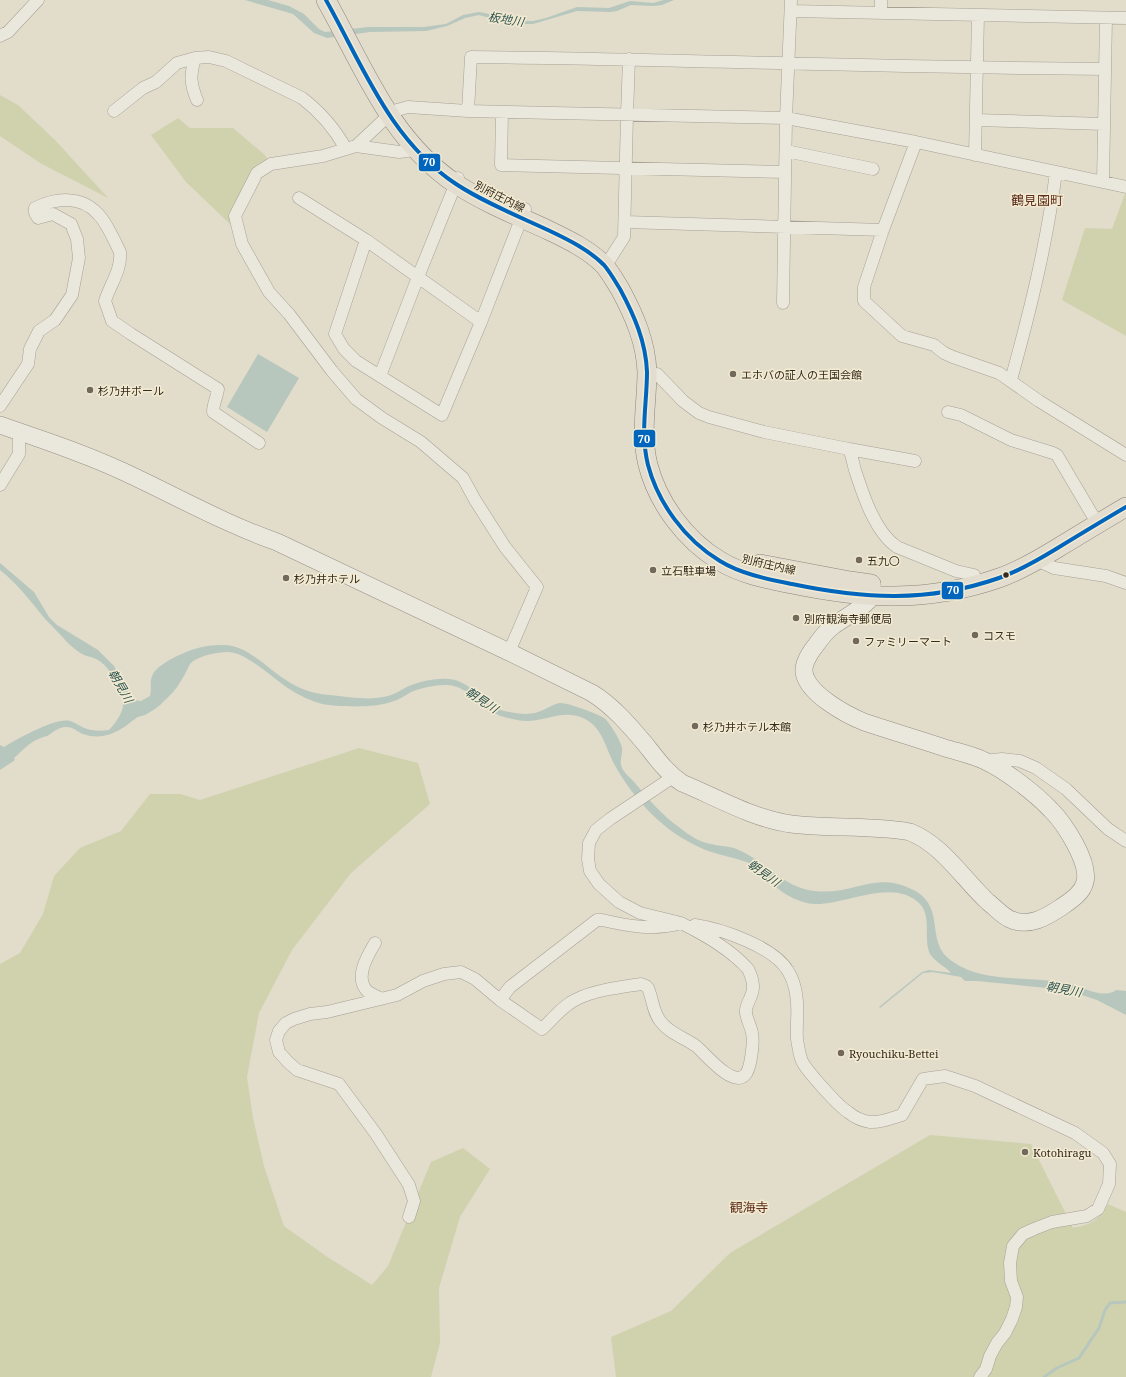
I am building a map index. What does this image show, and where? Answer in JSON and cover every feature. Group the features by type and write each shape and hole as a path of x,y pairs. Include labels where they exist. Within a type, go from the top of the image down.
{"main road":[{"name":"別府庄内線","path":"334,1 393,113 415,150 436,169 479,187 567,239 598,260 615,281 632,313 643,343 646,358 647,374 643,426 644,445 653,480 660,496 678,524 706,551 720,561 733,568 750,574 834,592 872,590 974,576 983,574 1017,560 1126,496"},
{"name":"別府庄内線","path":"393,113 442,161 458,179"},
{"name":"別府庄内線","path":"523,213 584,239 610,259 633,292 644,313 654,342 657,374 653,425 654,441 656,457 665,485 679,510 698,532 721,550 733,556 752,562 850,581 872,590 899,597 933,594 968,587 1002,577 1037,560 1126,507"}],"street":[{"path":"0,36 8,32 38,0"},
{"path":"880,0 881,13"},
{"path":"783,303 786,118 791,6 881,13 1126,18"},
{"path":"975,155 978,16"},
{"path":"1103,182 1106,18"},
{"path":"114,111 143,88 156,82 177,64 195,58 209,57 226,62 302,98 310,104 351,147 398,152 415,150"},
{"path":"468,111 471,57 629,59 977,68 1105,69"},
{"path":"195,58 191,71 192,88 197,100"},
{"path":"610,259 624,237 629,59"},
{"path":"509,652 537,587 505,547 463,478 422,442 382,418 356,399 332,371 289,314 269,292 242,244 235,216 257,173 271,164 323,156 351,147 393,113 408,107 502,112 786,118 916,142 1126,187"},
{"path":"502,112 501,165 785,172"},
{"path":"976,120 1104,124"},
{"path":"916,142 883,230 864,287 863,297 866,303 902,336 934,345 944,353 953,357 999,373 1039,401 1126,455"},
{"path":"786,151 873,169"},
{"path":"1011,380 1042,261 1056,172"},
{"path":"380,376 418,276 458,179"},
{"path":"300,198 366,240 481,322"},
{"path":"0,406 28,364 30,349 39,331 55,320 72,296 79,258 77,239 71,224 53,214 38,218 35,213 35,208 68,199 81,201 98,214 120,252 121,258 119,266 105,301 112,321 218,389 213,406 213,412 259,443"},
{"path":"366,240 334,334 344,349 356,361 442,415 481,322 523,213"},
{"path":"624,222 883,230"},
{"path":"657,374 683,401 699,413 709,417 764,432 915,461"},
{"path":"948,412 961,415 1011,440 1046,450 1057,455 1093,516"},
{"path":"0,425 84,455 122,471 247,532 277,542 509,652 603,700 613,708 636,733 670,779 770,820 805,825 910,832 920,836 935,847 978,892 1007,917 1021,922 1040,920 1068,903 1079,893 1085,881 1083,862 1068,833 1050,809 1007,774 985,760 864,722 834,705 816,692 810,684 804,672 810,653 829,630 865,604 872,590"},
{"path":"0,485 19,454 19,432"},
{"path":"848,449 869,506 883,534 890,542 897,547 956,571 974,576"},
{"path":"1037,560 1054,568 1106,576 1126,583"},
{"path":"985,760 1002,759 1020,761 1036,768 1066,788 1108,829 1126,840"},
{"path":"670,779 596,830 589,843 588,859 590,871 599,884 628,908 645,915 704,927 742,939 756,945 782,962 788,970 794,984 798,1020 798,1044 803,1062 840,1106 852,1115 871,1122 888,1120 902,1115 923,1079 945,1076 975,1086 1075,1133 1103,1153 1110,1164 1109,1184 1098,1209 1087,1216 1052,1222 1034,1229 1023,1234 1013,1246 1010,1263 1011,1281 1017,1297 1016,1307 1012,1320 1005,1333 997,1343 990,1356 986,1369 980,1377"},
{"path":"409,1217 414,1201 409,1185 376,1134 344,1090 339,1084 298,1070 279,1052 276,1040 279,1031 286,1023 310,1014 327,1012 397,995 423,981 444,974 461,972 475,979 500,1000 542,1029 560,1011 577,999 597,992 641,984 648,988 657,1016 664,1026 698,1047 720,1070 733,1076 742,1077 747,1072 752,1045 752,1033 746,1014 747,1005 753,989 751,974 745,965 717,943 681,923 669,927 658,928 634,927 597,920 510,987 500,1000"},
{"path":"375,942 363,968 363,981 367,990 381,999"}],"green space":[{"path":"0,95 18,105 56,141 108,198 40,163 0,136"},
{"path":"178,118 190,128 233,128 265,155 268,161 231,225 186,182 151,135"},
{"path":"1126,191 1126,336 1062,300 1085,228 1112,229"},
{"path":"359,748 418,763 430,804 351,873 292,950 259,1013 247,1077 253,1118 264,1166 284,1226 326,1256 372,1285 388,1266 431,1162 463,1148 490,1169 460,1217 439,1288 440,1343 431,1377 0,1377 0,964 20,953 43,914 54,876 80,848 121,831 150,794 180,794 200,800"},
{"path":"930,1135 1031,1144 1073,1228 1094,1221 1108,1204 1126,1212 1126,1377 616,1377 611,1337 671,1311 730,1253"}],"water":[{"name":"板地川","path":"245,0 268,0 289,6 304,14 319,29 325,32 368,27 424,27 446,24 463,15 479,12 500,16 514,21 533,21 577,7 609,8 630,1 653,3 664,0 674,0 662,5 631,5 617,11 610,12 577,11 533,24 513,24 479,15 465,18 447,26 426,31 370,32 327,38 314,33 293,14"},
{"path":"258,354 299,378 267,432 227,407"},
{"name":"朝見川","path":"0,563 34,592 49,617 57,625 98,650 114,666 133,700 141,701 150,696 151,679 153,674 167,662 180,655 206,646 230,645 247,652 291,683 318,694 374,698 391,695 418,683 434,679 449,679 457,680 471,688 490,704 504,711 529,714 563,703 589,711 604,718 614,731 622,747 621,763 624,772 662,813 694,838 702,842 734,848 745,853 783,879 803,889 815,891 842,890 877,882 890,882 903,885 917,892 925,899 933,916 938,942 942,951 948,958 957,964 971,971 996,977 1055,981 1105,994 1116,990 1126,991 1126,1015 1097,1000 1067,990 965,981 961,977 933,972 923,973 880,1008 879,1007 922,972 929,970 951,973 930,954 927,942 926,915 920,904 909,896 884,892 841,901 815,904 794,899 776,887 763,872 753,865 698,847 667,828 639,801 631,790 613,762 604,740 596,727 590,722 583,718 568,715 534,721 507,718 496,714 468,693 454,686 441,685 423,688 384,704 357,706 329,705 322,704 302,696 284,685 252,661 235,653 218,653 193,661 176,688 162,703 145,715 136,718 125,727 107,735 88,736 69,727 62,727 47,736 37,739 14,758 15,760 0,770 0,745 4,747 46,725 56,722 70,721 90,730 109,730 119,717 122,710 123,697 122,690 108,669 99,661 82,654 67,642 46,620 19,587 0,570"}],"waterway":[{"path":"1044,1377 1057,1368 1079,1358 1099,1328 1105,1310 1110,1303 1126,1302"}],"transit line":[{"name":"70","path":"326,0 380,100 413,146 433,166 456,184 478,197 557,234 592,255 604,265 620,289 642,339 647,372 644,441 648,465 653,479 666,507 684,531 695,542 720,561 745,573 764,578 845,593 896,596 946,592 999,578 1021,569 1126,507"}],"place":[{"name":"エホバの証人の王国会館","path":"733,374"},
{"name":"杉乃井ボール","path":"90,390"},
{"name":"五九〇","path":"859,560"},
{"name":"立石駐車場","path":"653,570"},
{"name":"杉乃井ホテル","path":"286,578"},
{"name":"別府観海寺郵便局","path":"796,618"},
{"name":"コスモ","path":"975,635"},
{"name":"ファミリーマート","path":"856,641"},
{"name":"杉乃井ホテル本館","path":"695,726"},
{"name":"Ryouchiku-Bettei","path":"841,1053"},
{"name":"Kotohiragu","path":"1025,1152"}],"district":[{"name":"鶴見園町","path":"1037,200"},
{"name":"観海寺","path":"749,1207"}]}
